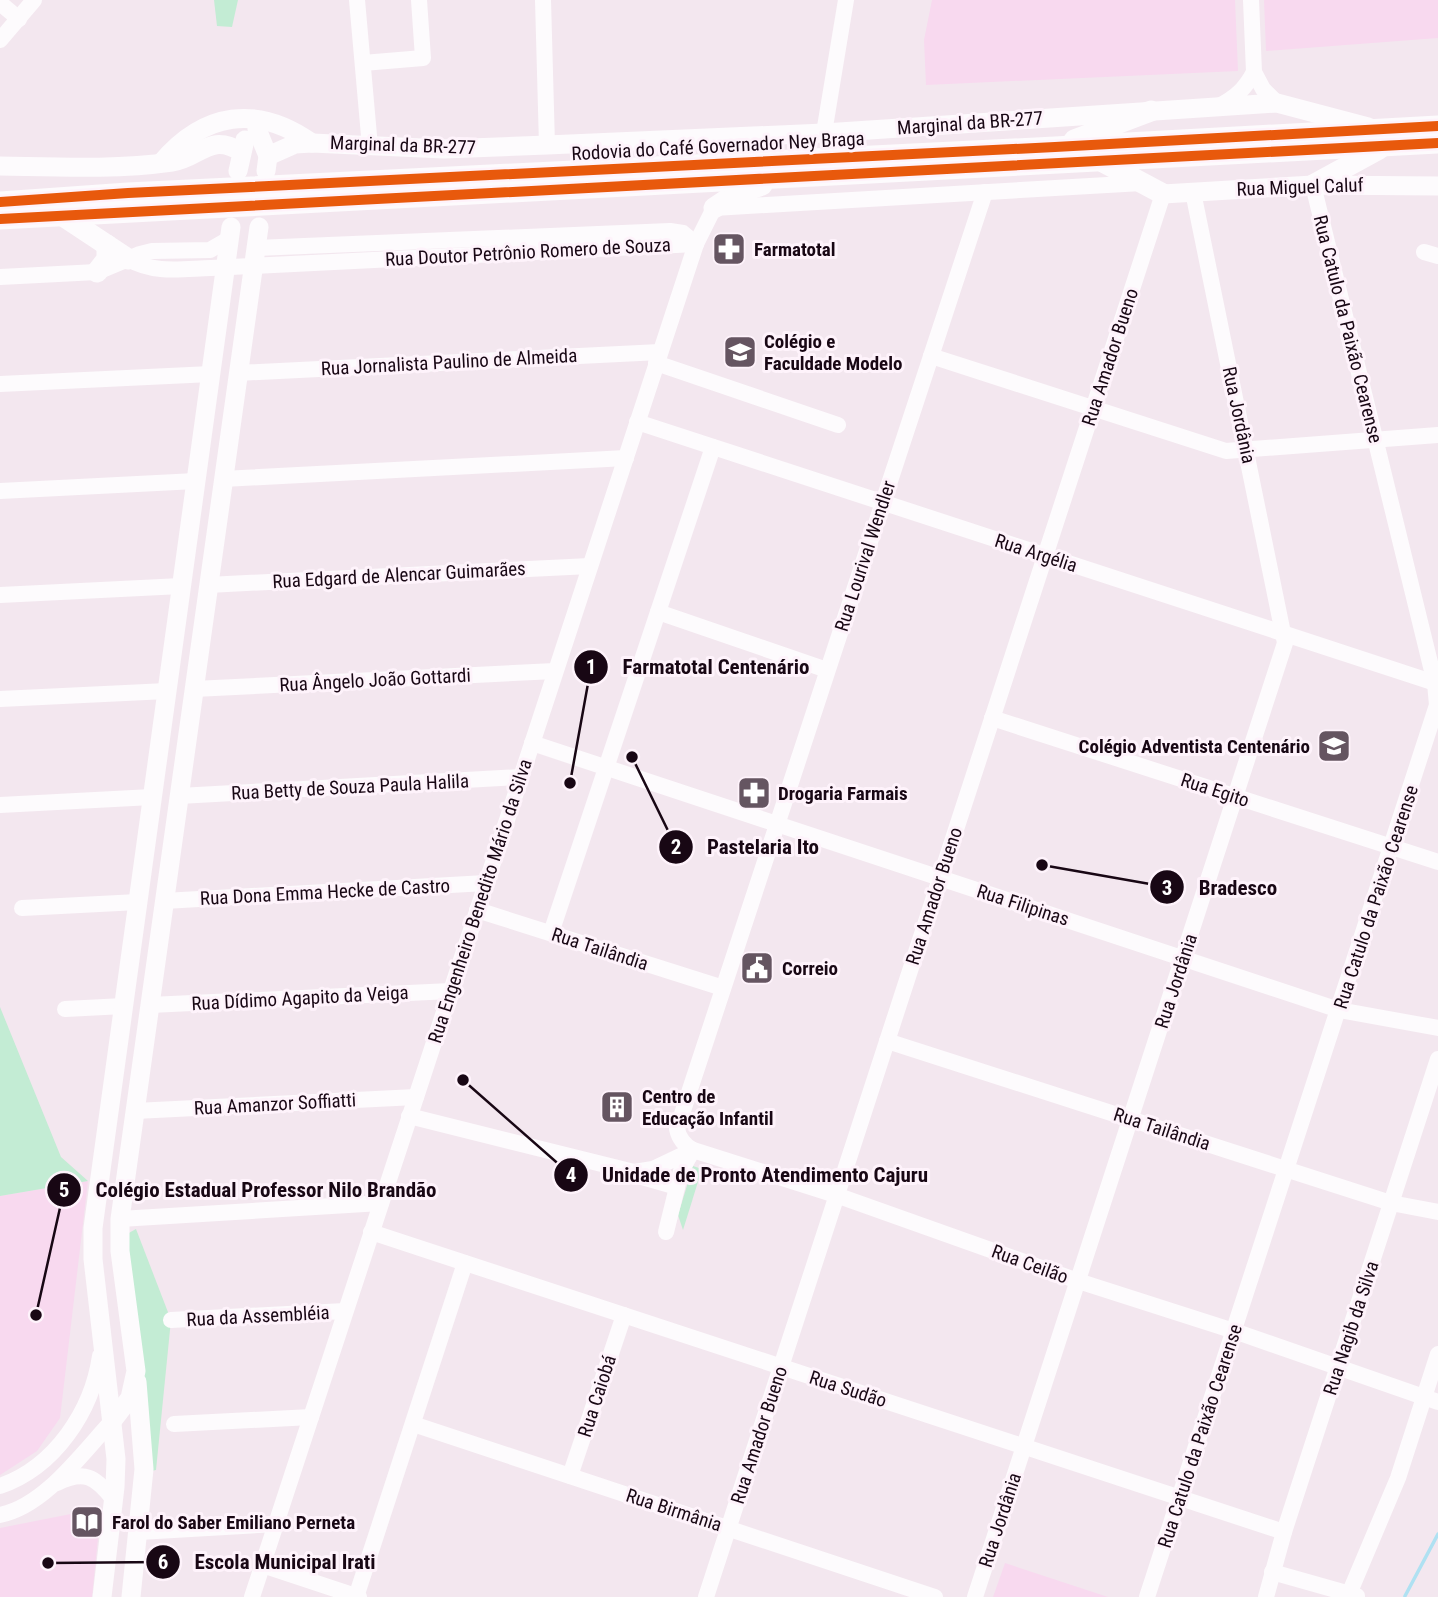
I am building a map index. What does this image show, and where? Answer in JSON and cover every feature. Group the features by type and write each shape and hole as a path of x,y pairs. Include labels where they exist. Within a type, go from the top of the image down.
{"highway":[{"path":"1055,148 1151,111"},
{"name":"Rodovia do Café Governador Ney Braga","path":"0,219 1101,161 1380,138 1438,126"},
{"name":"Rodovia do Café Governador Ney Braga","path":"0,202 128,193 1055,148 1380,138 1438,143"},
{"path":"1313,184 1380,138"},
{"path":"1101,161 1163,194"},
{"path":"714,208 735,194 793,176"},
{"path":"60,214 128,258"},
{"path":"97,272 107,259 107,245"}],"main road":[{"name":"Marginal da BR-277","path":"161,163 175,146 192,133 211,124 254,118 295,130 312,143 443,149 824,133 1277,103 1380,138"},
{"path":"161,163 198,140 219,133 253,129 290,134 312,143"},
{"path":"240,162 253,129"},
{"path":"253,129 267,163"},
{"path":"267,163 295,144 312,143"},
{"path":"0,166 100,167 176,162 211,145 232,146 240,162"},
{"path":"240,162 250,146 257,146 264,150 267,163"},
{"name":"Rua Miguel Caluf","path":"1163,194 1313,184 1438,186"},
{"path":"161,736 162,743 173,750 186,743 259,227"},
{"path":"102,1597 116,1459 92,1245 230,233"},
{"path":"207,401 209,409 216,414 225,414 232,409 234,401"},
{"path":"202,438 207,432 221,431 229,443"},
{"path":"131,1597 144,1469 136,1371 120,1251 120,1219 187,736"},
{"path":"156,777 161,767 166,764 177,767 181,786"},
{"path":"119,1042 129,1051 135,1050 145,1041"},
{"path":"115,1072 125,1066 137,1070 140,1076"},
{"path":"113,1420 130,1398 136,1371"}],"street":[{"path":"0,40 34,0"},
{"path":"357,0 370,147"},
{"path":"363,63 423,58 419,0"},
{"path":"543,0 547,145"},
{"path":"824,133 846,0"},
{"path":"1251,0 1254,72 1277,103"},
{"path":"0,3 19,19"},
{"path":"1218,107 1237,97 1254,72"},
{"path":"714,208 1142,183"},
{"name":"Rua Catulo da Paixão Cearense","path":"1147,1597 1435,716 1435,683 1313,184"},
{"name":"Rua Lourival Wendler","path":"693,1150 683,1144 677,1129 985,192"},
{"name":"Rua Jordânia","path":"975,1597 1283,653 1284,633 1194,192"},
{"name":"Rua Amador Bueno","path":"706,1597 1163,194"},
{"name":"Rua Engenheiro Benedito Mário da Silva","path":"252,1597 658,358 696,244 714,208"},
{"path":"0,277 97,272 152,251 210,250 230,233"},
{"name":"Rua Doutor Petrônio Romero de Souza","path":"128,258 144,268 155,270 225,268 254,257 696,244"},
{"path":"931,356 1217,448 1246,451 1438,435"},
{"path":"658,358 838,425"},
{"name":"Rua Jornalista Paulino de Almeida","path":"238,373 658,358"},
{"path":"0,384 211,374"},
{"name":"Rua Argélia","path":"637,422 1435,683"},
{"path":"551,933 713,447"},
{"path":"223,479 626,458"},
{"path":"0,491 196,481"},
{"name":"Rua Edgard de Alencar Guimarães","path":"208,585 590,566"},
{"path":"0,595 181,586"},
{"path":"658,612 827,670"},
{"name":"Rua Ângelo João Gottardi","path":"194,689 555,671"},
{"path":"0,699 167,691"},
{"name":"Rua Egito","path":"992,718 1438,862"},
{"name":"Rua Filipinas","path":"532,743 1339,1010 1438,1028"},
{"name":"Rua Betty de Souza Paula Halila","path":"181,786 521,778"},
{"path":"0,806 152,797"},
{"name":"Rua Dona Emma Hecke de Castro","path":"164,901 486,883"},
{"path":"22,908 138,902"},
{"name":"Rua Tailândia","path":"477,910 723,988"},
{"name":"Rua Dídimo Agapito da Veiga","path":"150,1005 450,991"},
{"path":"65,1009 124,1006"},
{"name":"Rua Tailândia","path":"887,1041 1391,1203 1438,1212"},
{"name":"Rua Nagib da Silva","path":"1266,1597 1284,1532 1438,1059"},
{"name":"Rua Amanzor Soffiatti","path":"135,1111 416,1097"},
{"path":"410,1116 677,1187"},
{"path":"623,1171 644,1172 693,1150"},
{"path":"666,1233 681,1171 693,1150"},
{"name":"Rua Ceilão","path":"693,1150 836,1195 1078,1281 1432,1399"},
{"path":"120,1219 381,1203"},
{"name":"Rua Sudão","path":"371,1232 1284,1532"},
{"path":"262,1565 357,1597 465,1263"},
{"name":"Rua da Assembléia","path":"171,1320 345,1311"},
{"name":"Rua Caiobá","path":"570,1476 624,1315"},
{"path":"0,1486 37,1466 71,1431 89,1399 99,1367 103,1339"},
{"path":"1272,1572 1354,1596 1388,1504 1432,1399 1438,1354"},
{"path":"174,1424 311,1417"},
{"path":"0,1515 24,1506 51,1486 113,1420"},
{"name":"Rua Birmânia","path":"413,1424 935,1597"},
{"path":"51,1486 68,1478 86,1476 100,1484 113,1499"},
{"path":"139,1532 275,1524"}],"shaded area":[{"path":"932,0 1235,0 1238,71 926,85 924,40"},
{"path":"1264,0 1438,0 1438,38 1266,51"},
{"path":"88,1181 60,1418 37,1451 0,1475 0,1196"},
{"path":"101,1508 92,1597 0,1597 0,1528"},
{"path":"1005,1563 1108,1597 993,1597"}],"green space":[{"path":"214,0 238,0 232,27 217,26"},
{"path":"0,1007 61,1157 88,1181 0,1196"},
{"path":"693,1166 702,1169 683,1230 678,1215"},
{"path":"136,1229 171,1320 156,1470 151,1471 127,1234"}],"waterway":[{"path":"1405,1596 1438,1534"}],"cycle path":[{"path":"0,202 128,193 1438,126"},
{"path":"0,219 1438,143"}],"place":[{"name":"Farmatotal","path":"729,249"},
{"name":"Colégio e Faculdade Modelo","path":"740,352"},
{"name":"Colégio Adventista Centenário","path":"1334,746"},
{"name":"Pastelaria Ito","path":"632,757"},
{"name":"Farmatotal Centenário","path":"570,783"},
{"name":"Drogaria Farmais","path":"754,793"},
{"name":"Bradesco","path":"1042,865"},
{"name":"Correio","path":"757,968"},
{"name":"Unidade de Pronto Atendimento Cajuru","path":"463,1080"},
{"name":"Centro de Educação Infantil","path":"617,1107"},
{"name":"Colégio Estadual Professor Nilo Brandão","path":"36,1315"},
{"name":"Farol do Saber Emiliano Perneta","path":"87,1522"},
{"name":"Escola Municipal Irati","path":"48,1563"}]}
